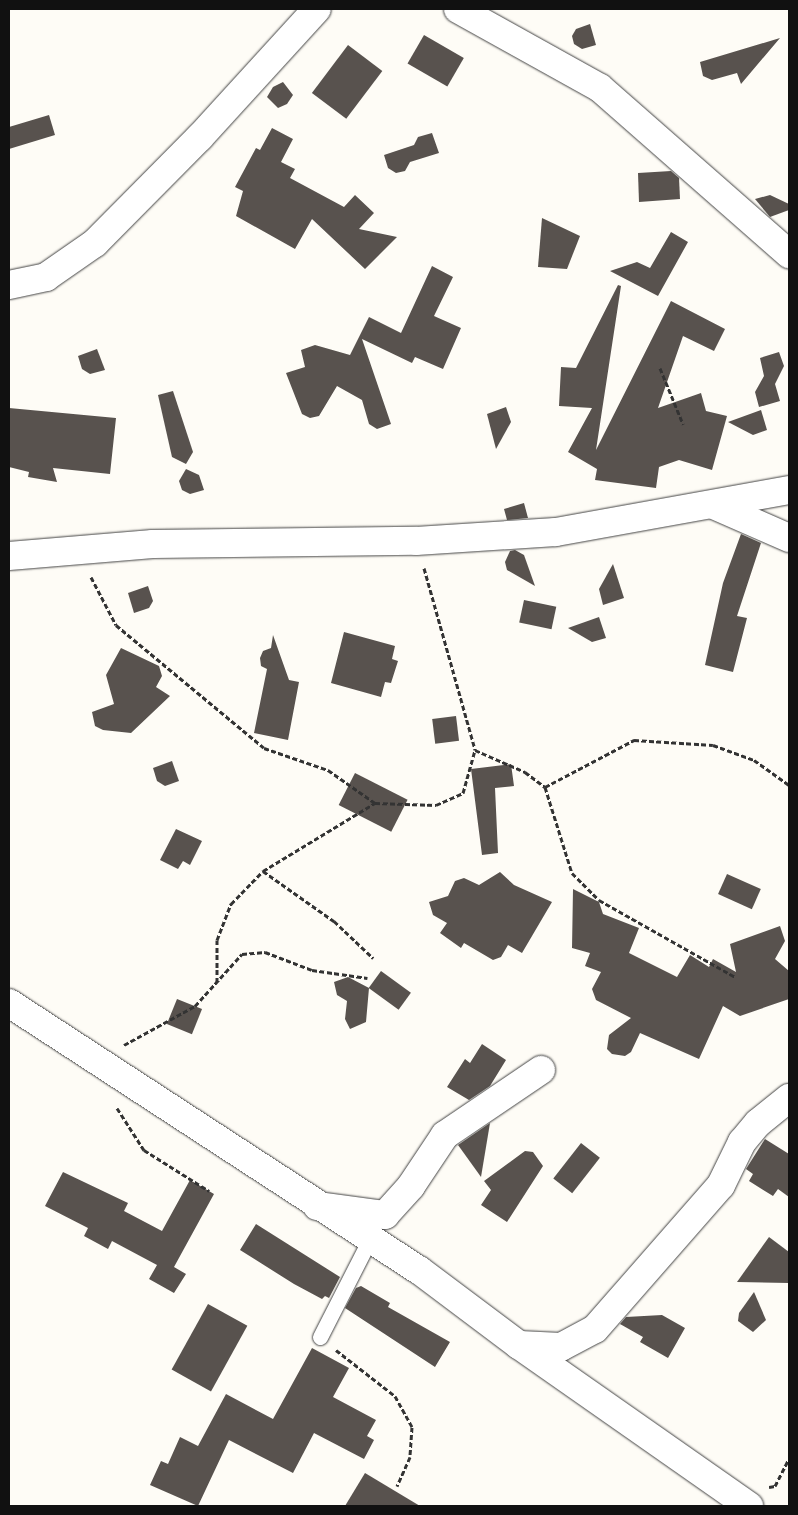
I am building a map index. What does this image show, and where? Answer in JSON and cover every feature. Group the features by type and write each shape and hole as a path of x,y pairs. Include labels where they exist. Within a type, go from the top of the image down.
{"street":[{"path":"9,285 46,277 95,243 200,137 317,9"},
{"path":"458,9 600,88 789,254"},
{"path":"9,556 69,549 416,541 556,532 716,506 789,490"},
{"path":"716,506 789,538"},
{"path":"9,1003 317,1206 420,1270 519,1345 749,1506"},
{"path":"317,1206 385,1215 411,1186 445,1135 542,1070"},
{"path":"519,1345 561,1347 595,1329 721,1185 753,1129 789,1098"}],"lane":[{"path":"320,1337 370,1239"}],"path":[{"path":"660,368 684,424"},
{"path":"69,549 96,584 116,625 264,748 328,770 375,803 436,805 463,793 475,750 416,541"},
{"path":"545,787 634,740 713,745 754,760 789,784"},
{"path":"475,750 525,772 545,787 572,873 599,900 735,977"},
{"path":"216,982 217,940 231,904 263,872 375,803"},
{"path":"263,872 334,921 373,958"},
{"path":"96,1060 196,1006 242,954 265,952 312,970 367,978"},
{"path":"118,1110 144,1150 209,1191"},
{"path":"320,1337 395,1396 412,1427 410,1457 397,1486"}],"building":[{"path":"590,24 596,45 582,49 574,44 572,36 576,29"},
{"path":"424,35 464,58 447,87 408,64"},
{"path":"780,38 741,84 737,73 712,80 703,76 700,62"},
{"path":"348,45 382,71 346,119 312,93"},
{"path":"283,82 293,95 287,104 278,108 267,97 273,87"},
{"path":"49,115 55,135 9,149 9,127"},
{"path":"272,128 293,139 281,162 295,169 290,178 344,207 355,195 374,213 359,229 397,237 365,269 312,219 295,249 236,216 243,191 235,187 256,148 260,150"},
{"path":"432,133 439,153 410,162 405,171 396,173 388,168 384,155 414,145 418,137"},
{"path":"671,171 679,178 680,199 639,202 638,173"},
{"path":"770,195 789,204 789,210 770,217 755,199"},
{"path":"542,218 580,236 567,269 538,267"},
{"path":"671,232 688,242 658,296 610,271 637,262 650,268"},
{"path":"432,266 453,277 434,316 461,328 443,369 415,357 412,363 362,339 391,424 377,429 369,424 362,400 337,386 319,416 310,418 302,414 286,373 305,367 301,350 315,345 350,355 369,317 401,333"},
{"path":"618,285 621,286 596,450 671,301 725,329 714,351 683,336 658,408 701,393 706,411 727,416 712,470 679,460 659,467 656,488 595,480 597,469 568,452 592,408 559,406 561,367 576,368"},
{"path":"97,349 105,370 90,374 82,369 78,356"},
{"path":"779,352 784,366 775,384 780,401 759,407 755,392 764,376 760,358"},
{"path":"173,391 193,452 186,464 172,457 158,395"},
{"path":"506,407 511,422 496,449 487,414"},
{"path":"9,408 116,418 110,474 53,468 57,482 28,477 29,472 9,467"},
{"path":"761,410 767,430 753,435 728,422"},
{"path":"186,469 199,475 204,490 190,494 182,490 179,481"},
{"path":"524,503 528,518 507,520 504,509"},
{"path":"741,534 761,543 737,616 747,618 733,672 705,665 723,583"},
{"path":"515,550 524,555 535,586 507,570 505,562 510,551"},
{"path":"613,564 624,598 603,605 599,589"},
{"path":"148,586 153,601 149,608 134,613 128,593"},
{"path":"524,600 556,607 551,629 519,622"},
{"path":"599,617 606,638 592,642 568,628"},
{"path":"344,632 395,646 392,659 398,661 391,683 385,682 381,697 331,683"},
{"path":"273,635 289,680 299,682 288,740 254,733 267,669 261,666 260,658 263,651 271,648"},
{"path":"121,648 159,666 162,676 156,687 170,696 131,733 103,730 95,726 92,712 114,704 106,675"},
{"path":"456,716 459,741 435,744 432,719"},
{"path":"172,761 179,781 165,786 157,781 153,768"},
{"path":"511,764 514,786 495,788 498,853 482,855 471,769"},
{"path":"355,773 408,800 391,832 339,805"},
{"path":"176,829 202,841 190,865 183,861 178,869 160,860"},
{"path":"500,872 514,885 552,902 522,953 508,945 501,957 493,960 464,943 461,948 440,933 447,923 433,915 429,902 448,896 455,881 464,878 479,885"},
{"path":"727,874 761,889 752,909 718,894"},
{"path":"573,889 599,902 603,914 639,928 629,953 677,977 690,955 709,967 713,959 736,972 730,944 780,926 785,941 775,959 789,971 789,999 740,1016 723,1006 699,1059 640,1033 631,1052 625,1056 612,1054 607,1049 609,1035 631,1018 596,1000 592,989 601,972 585,966 590,953 572,948"},
{"path":"381,971 411,993 399,1010 369,988"},
{"path":"348,977 369,988 366,1022 350,1029 345,1019 347,1001 337,995 334,982"},
{"path":"177,999 202,1009 192,1034 167,1024"},
{"path":"482,1044 506,1060 490,1086 469,1100 447,1087 465,1059 470,1063"},
{"path":"490,1123 481,1177 458,1145"},
{"path":"765,1139 789,1154 789,1197 778,1189 773,1196 749,1181 753,1174 746,1169"},
{"path":"581,1143 600,1158 572,1193 553,1178"},
{"path":"525,1151 533,1152 543,1166 507,1222 481,1205 491,1190 484,1181"},
{"path":"63,1172 128,1203 124,1211 162,1231 190,1180 214,1194 174,1267 186,1274 174,1293 149,1279 157,1265 112,1241 108,1249 84,1236 88,1228 45,1206"},
{"path":"256,1224 340,1277 329,1298 325,1296 322,1299 294,1284 240,1250"},
{"path":"769,1237 789,1252 789,1283 737,1282"},
{"path":"361,1286 390,1303 388,1307 450,1342 435,1367 345,1308 356,1288"},
{"path":"754,1292 766,1320 753,1332 738,1321 739,1313"},
{"path":"208,1304 247,1326 211,1391 172,1370"},
{"path":"662,1315 685,1328 668,1358 640,1342 643,1337 620,1324 626,1317"},
{"path":"312,1348 349,1368 333,1397 376,1420 367,1436 374,1440 364,1459 314,1433 293,1473 229,1440 198,1506 150,1485 161,1461 168,1464 180,1437 198,1446 226,1394 273,1419"},
{"path":"365,1473 420,1506 345,1506"}]}
